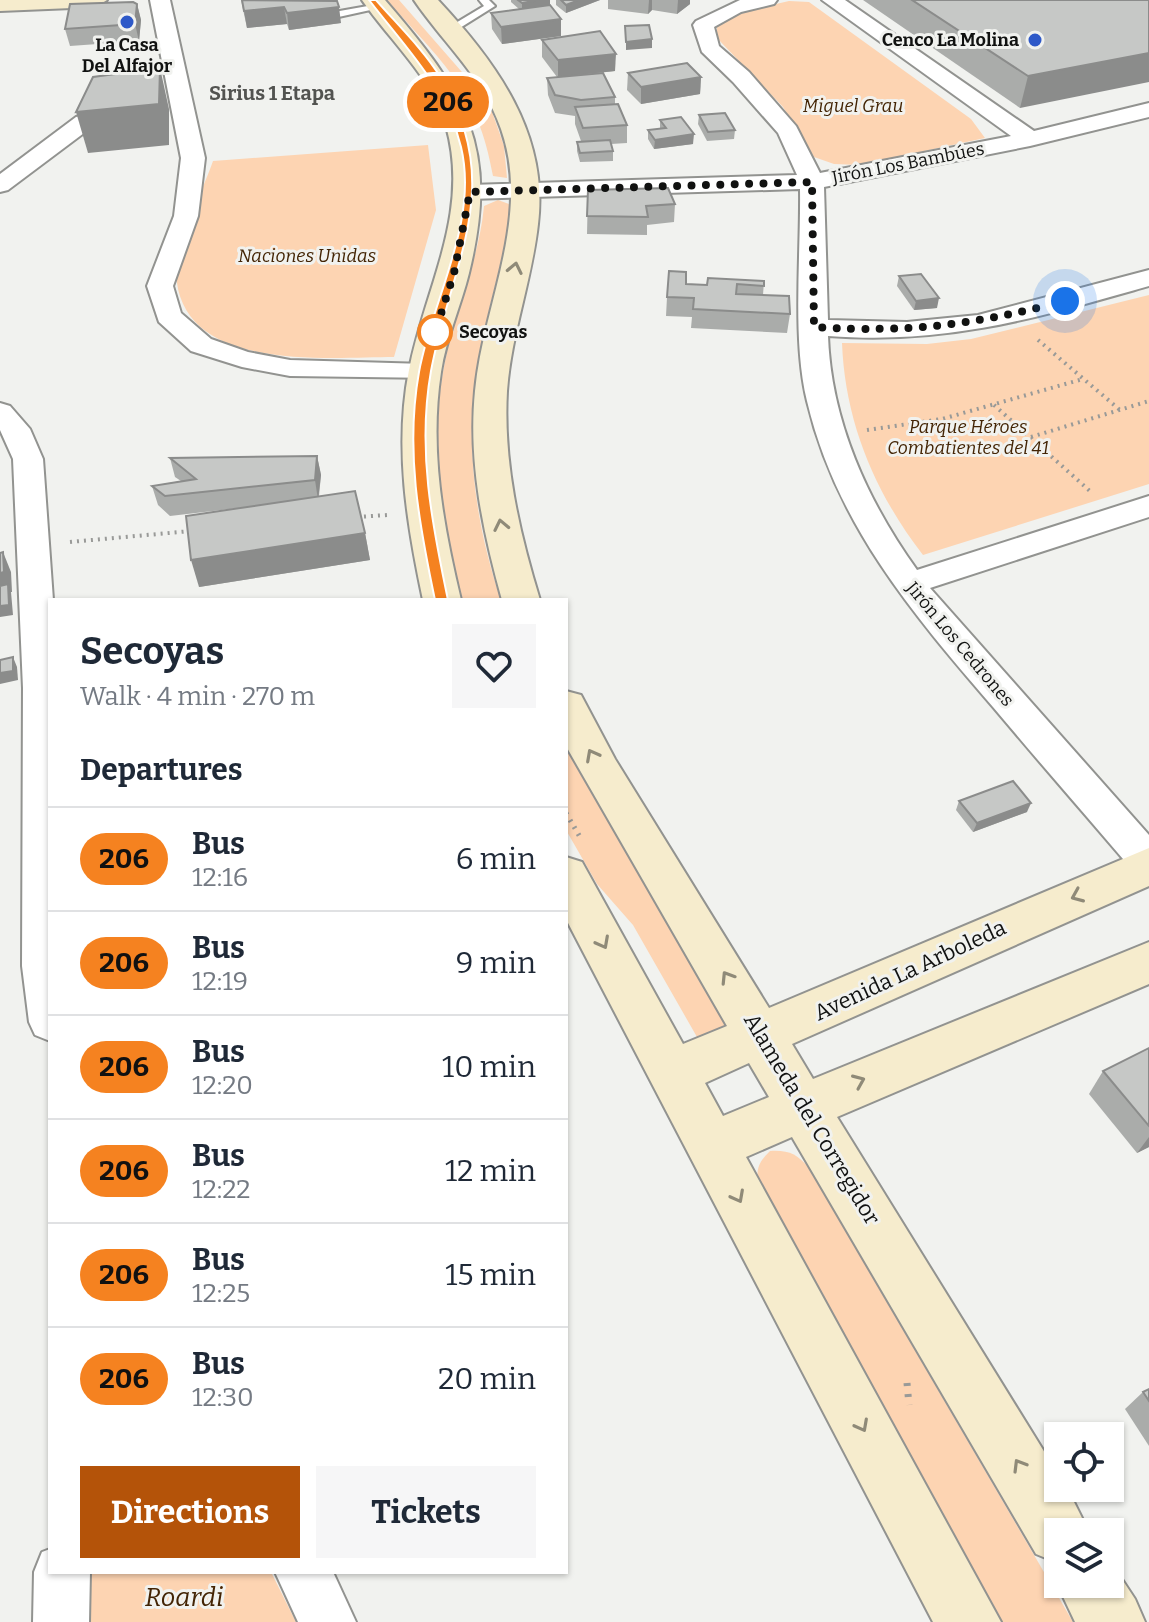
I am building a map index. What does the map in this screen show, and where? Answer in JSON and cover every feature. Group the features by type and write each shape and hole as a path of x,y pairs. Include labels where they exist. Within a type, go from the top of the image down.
{"main road":[{"path":"0,4 96,0"},
{"path":"425,0 480,61 505,106 521,156 526,190 524,223 491,388 489,442 496,500 520,598"},
{"path":"373,2 437,79 466,146 470,192 454,273 425,372 419,465 423,513 442,598"},
{"name":"Alameda del Corregidor","path":"568,710 600,770 1050,1518"},
{"name":"Avenida La Arboleda","path":"672,1073 1149,864"},
{"path":"568,879 968,1622"},
{"path":"711,1146 1149,962"},
{"path":"1097,1598 1112,1622"}],"street":[{"path":"160,0 193,158 186,216 160,286 168,316 201,345 242,359 290,368 425,372"},
{"name":"Jirón Los Cedrones","path":"767,0 735,7 703,25 709,48 741,77 788,131 812,182 814,327 819,388 829,431 873,532 908,584 1149,864"},
{"path":"832,0 1030,139"},
{"path":"0,185 91,119 183,102"},
{"name":"Jirón Los Bambúes","path":"470,192 812,182 1030,139 1149,110"},
{"path":"814,327 922,330 1010,316 1149,278"},
{"path":"0,412 25,447 33,545 41,688 43,966 48,1006"},
{"path":"908,584 1149,506"},
{"path":"61,1622 62,1574"},
{"path":"304,1574 328,1622"}],"lane":[{"path":"301,0 310,13 320,16 373,2"},
{"path":"452,29 490,6 484,0"}],"path":[{"path":"1010,316 1120,410"},
{"path":"829,431 915,425 1083,379"},
{"path":"1030,437 1149,401"},
{"path":"994,404 1118,516"},
{"path":"344,518 423,513"},
{"path":"33,545 204,530"},
{"path":"907,1378 911,1422"}],"green space":[{"path":"387,0 399,0 489,103 504,146 507,178 493,176 478,121 455,79"},
{"name":"Miguel Grau","path":"789,1 809,2 971,119 985,138 859,165 834,164 814,157 783,107 717,38 717,25 738,13"},
{"name":"Naciones Unidas","path":"428,145 436,210 394,357 295,357 260,352 228,343 201,328 183,305 176,272 177,260 213,161"},
{"path":"498,200 509,204 511,216 479,357 472,433 475,490 485,546 500,598 461,598 441,501 437,436 443,370 475,256 484,206"},
{"name":"Parque Héroes Combatientes del 41","path":"1149,295 1149,484 923,555 891,507 866,455 849,401 842,343 927,344 971,339"},
{"path":"568,752 719,1013 725,1025 723,1033 707,1041 697,1037 633,925 597,884 568,833"},
{"path":"770,1151 782,1151 801,1159 809,1168 1044,1572 1044,1598 1059,1598 1073,1622 1001,1622 760,1189 758,1168"},
{"name":"Roardi","path":"85,1574 272,1574 296,1622 83,1622"}],"building":[{"path":"242,0 337,1 339,7 287,13 284,7 244,11"},
{"path":"561,0 579,0 566,5"},
{"path":"912,0 1149,0 1149,53 1028,76"},
{"path":"70,4 137,4 135,24 65,29"},
{"path":"550,5 561,19 501,27 491,13"},
{"path":"649,25 652,39 626,42 625,26"},
{"path":"600,31 616,54 558,60 542,40"},
{"path":"687,63 701,77 641,87 628,73"},
{"path":"160,68 159,104 76,112 93,77"},
{"path":"603,73 615,97 581,100 555,95 547,78"},
{"path":"618,104 627,125 583,128 575,107"},
{"path":"725,113 735,130 708,132 699,115"},
{"path":"681,117 694,134 655,140 648,130 666,128 660,120"},
{"path":"610,140 613,151 580,153 577,142"},
{"path":"668,188 675,204 646,206 648,217 587,216 588,190"},
{"path":"669,271 686,272 686,284 707,285 708,278 764,281 764,286 737,284 736,294 789,296 790,314 693,309 694,298 667,297"},
{"path":"921,274 939,298 916,301 899,276"},
{"path":"317,456 315,480 165,496 152,486 196,479 170,458"},
{"path":"355,491 365,533 191,560 186,516"},
{"path":"3,552 4,572 0,573 0,553"},
{"path":"8,584 9,605 0,606 0,586"},
{"path":"13,657 13,671 0,673 0,660"},
{"path":"1013,781 1031,803 977,823 959,801"},
{"path":"1149,1048 1149,1126 1103,1071"}],"bus line":[{"name":"206","path":"373,0 437,79 466,146 470,176 468,212 454,273 425,372 421,420 419,465 423,513 441,598"}],"place":[{"name":"La Casa Del Alfajor","path":"127,22"},
{"name":"Cenco La Molina","path":"1035,40"},
{"name":"Secoyas","path":"435,332"}],"district":[{"name":"Sirius 1 Etapa","path":"272,93"}],"route":[{"path":"435,332 434,336 454,273 470,192 812,182 816,249 814,327 868,331 922,330 1010,316 1065,301"}]}
